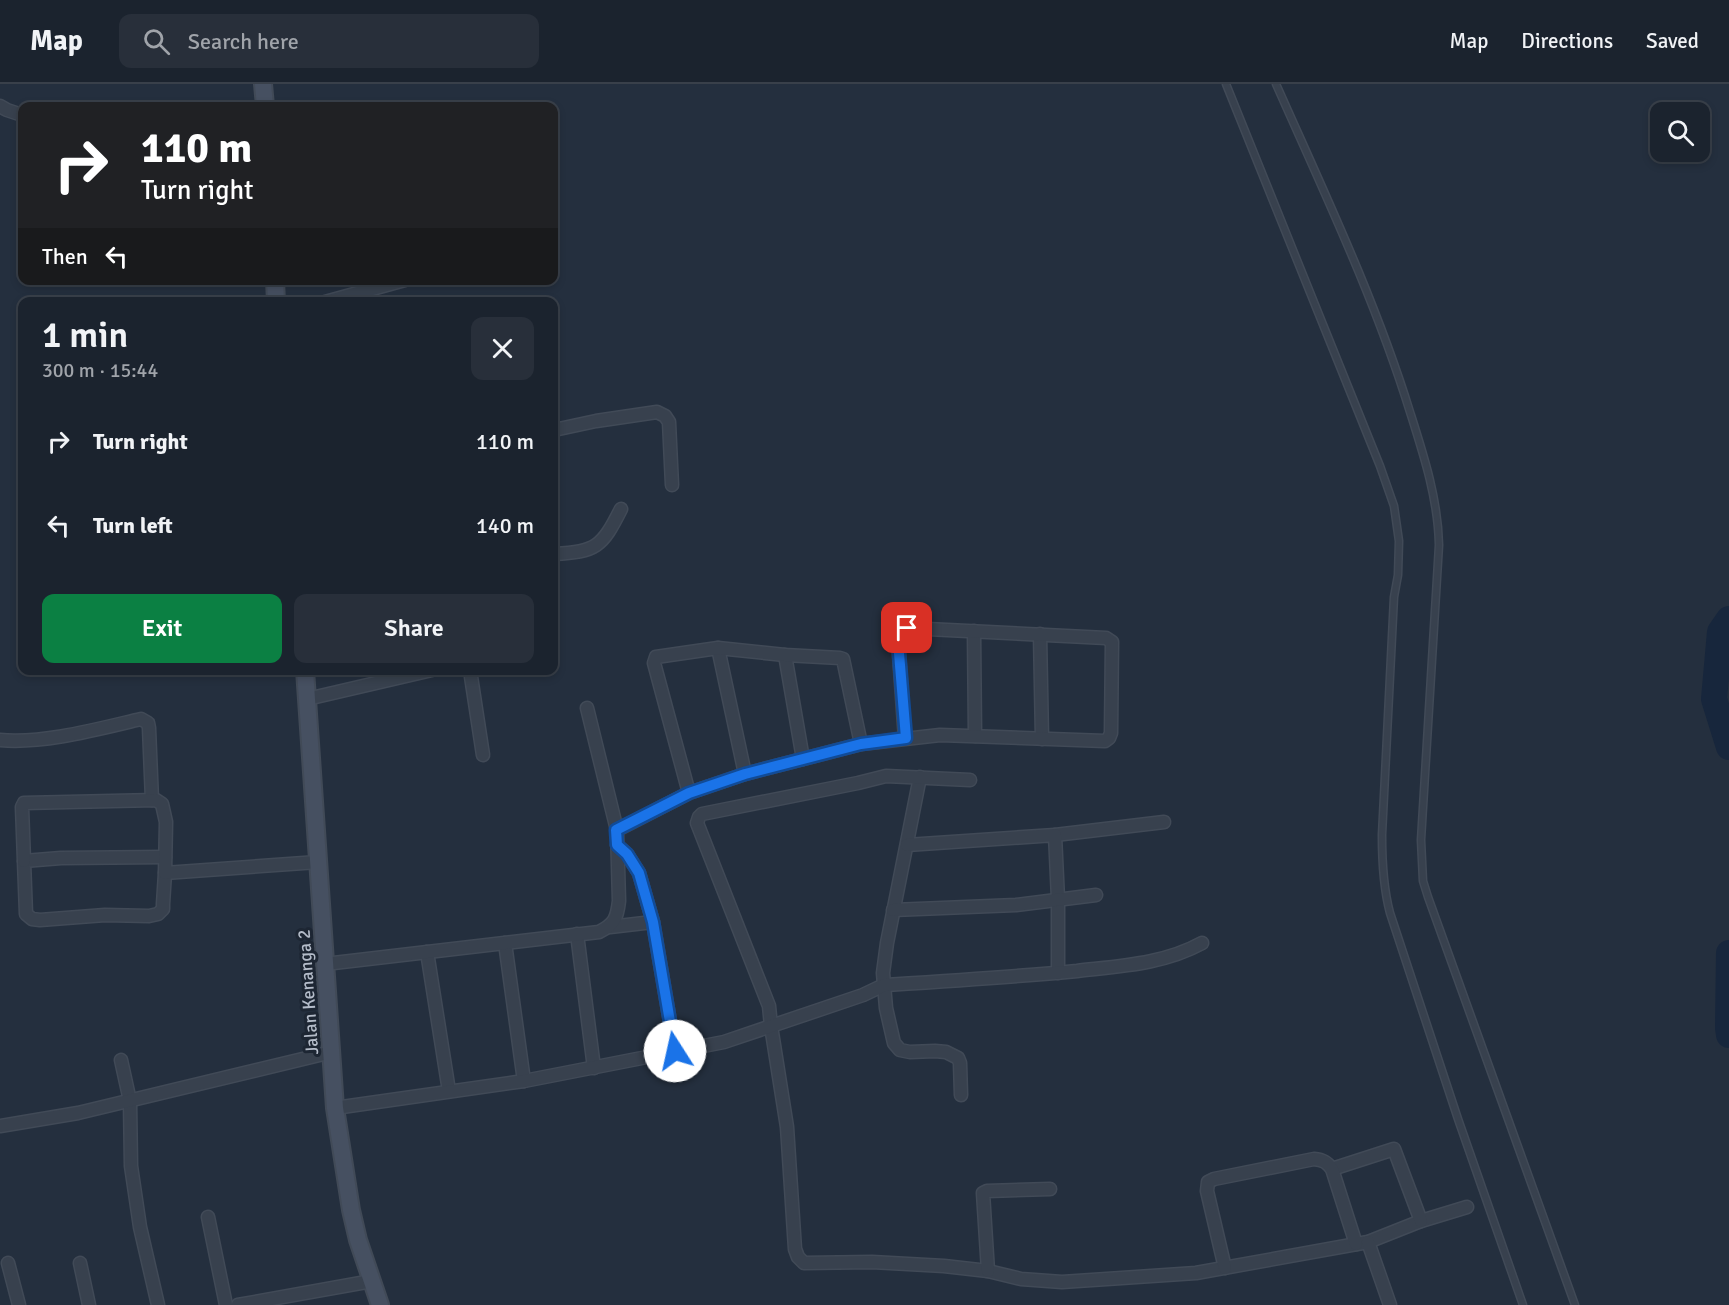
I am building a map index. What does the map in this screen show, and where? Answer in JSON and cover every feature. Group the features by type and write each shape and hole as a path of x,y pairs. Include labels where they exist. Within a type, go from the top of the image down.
{"main road":[{"path":"263,84 265,102"},
{"name":"Jalan Kenanga 2","path":"305,675 335,1108 351,1210 358,1240 380,1305"}],"street":[{"path":"0,106 18,114"},
{"path":"343,297 387,285"},
{"path":"558,429 657,412 665,416 669,422 672,485"},
{"path":"558,554 585,551 595,547 606,536 621,509"},
{"path":"616,830 689,793 745,774 861,744 940,735 1105,741 1111,733 1112,642 1106,638 907,628 899,633 898,641 906,738"},
{"path":"975,631 975,736"},
{"path":"1040,634 1042,739"},
{"path":"689,793 654,663 656,657 718,648 843,659 861,744"},
{"path":"718,648 745,774"},
{"path":"784,655 803,759"},
{"path":"307,699 410,675"},
{"path":"471,675 483,755"},
{"path":"587,708 616,830 619,901 615,921 610,927"},
{"path":"0,741 34,740 145,720 149,728 152,800"},
{"path":"970,780 885,776 702,814 699,817 697,823 769,1006 787,1126 795,1249 798,1257 804,1263 872,1262 944,1266 1021,1279 1062,1282 1196,1273 1362,1243 1467,1207"},
{"path":"920,777 893,910 883,973 886,1008 896,1047 900,1050 935,1051 953,1054 958,1058 962,1095"},
{"path":"156,800 164,808 165,857 163,909 158,914 40,920 32,918 26,914 22,807 24,803 156,800"},
{"path":"907,845 1055,835 1164,822"},
{"path":"1055,835 1058,972"},
{"path":"617,845 627,854 639,873 653,922 675,1051"},
{"path":"24,861 61,858 165,857"},
{"path":"165,873 318,862"},
{"path":"893,910 1016,905 1096,895"},
{"path":"325,964 599,932 610,927 653,922"},
{"path":"577,934 594,1068"},
{"path":"505,943 524,1081"},
{"path":"335,1108 524,1081 724,1042 863,995 884,985 1025,976 1148,962 1185,953 1202,943"},
{"path":"427,952 449,1091"},
{"path":"0,1126 78,1113 332,1052"},
{"path":"121,1060 130,1101 131,1166 140,1227 158,1305"},
{"path":"1332,1169 1395,1149 1421,1221"},
{"path":"1225,1268 1207,1191 1208,1182 1314,1159 1322,1160 1332,1169 1390,1305"},
{"path":"988,1272 983,1193 1050,1189"},
{"path":"208,1217 226,1305"},
{"path":"8,1263 19,1305"},
{"path":"80,1263 89,1305"},
{"path":"238,1305 372,1281"}],"lane":[{"path":"1226,84 1394,506 1399,556 1394,597 1382,835 1382,872 1385,896 1458,1119 1523,1305"},
{"path":"1276,84 1361,276 1399,376 1437,507 1439,545 1421,840 1423,881 1575,1305"}],"waterway":[{"path":"1729,619 1720,632 1714,699 1729,747"},
{"path":"1729,953 1729,1035"}],"route":[{"path":"675,1051 653,922 639,873 627,854 617,845 616,830 689,793 745,774 861,744 906,738 898,641 899,633 907,628"}]}
